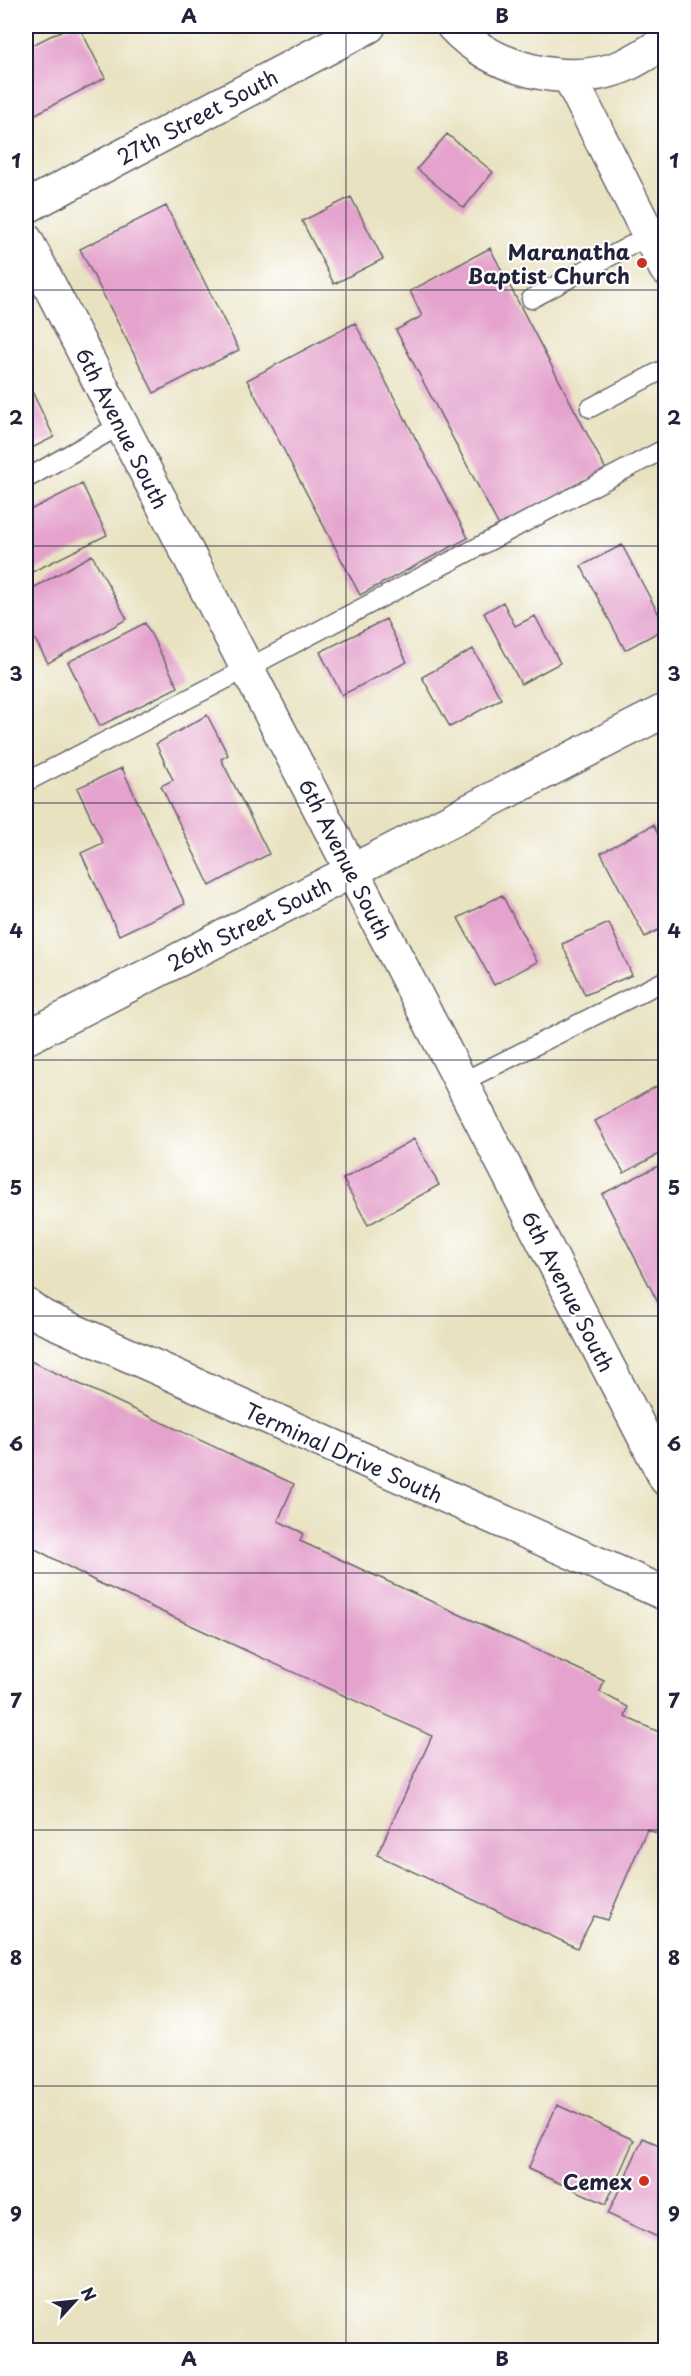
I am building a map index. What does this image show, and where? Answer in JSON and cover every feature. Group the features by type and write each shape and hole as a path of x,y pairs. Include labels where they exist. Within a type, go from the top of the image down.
{"street":[{"name":"27th Street South","path":"26,207 369,26"},
{"path":"453,26 488,54 527,71 569,76 620,67 666,42"},
{"path":"569,76 666,269"},
{"name":"6th Avenue South","path":"26,240 666,1479"},
{"name":"26th Street South","path":"26,1038 666,710"},
{"name":"Terminal Drive South","path":"26,1305 43,1317 666,1594"}],"lane":[{"path":"531,299 648,236"},
{"path":"590,408 666,368"},
{"path":"26,479 121,425"},
{"path":"26,782 666,448"},
{"path":"462,1082 666,980"}],"building":[{"path":"71,26 79,26 105,78 26,119 26,48"},
{"path":"447,134 493,172 464,208 417,169"},
{"path":"351,197 383,259 334,284 302,221"},
{"path":"166,206 239,350 154,393 80,249"},
{"path":"490,248 606,470 499,526 396,330 422,316 410,291"},
{"path":"355,323 468,538 360,595 247,380"},
{"path":"26,379 54,437 26,451"},
{"path":"82,484 107,535 26,575 26,512"},
{"path":"622,545 666,628 625,650 581,566"},
{"path":"92,555 127,619 48,663 26,623 26,592"},
{"path":"503,602 515,626 535,616 560,663 521,684 484,613"},
{"path":"386,619 407,662 342,695 320,652"},
{"path":"145,623 178,687 100,726 68,662"},
{"path":"473,649 501,699 450,727 422,677"},
{"path":"207,715 228,755 221,759 269,854 210,886 161,786 173,780 156,744"},
{"path":"122,768 185,904 119,935 81,853 103,843 77,788"},
{"path":"653,825 666,849 666,926 645,937 601,853"},
{"path":"502,895 537,962 494,985 458,918"},
{"path":"609,923 632,975 585,995 562,944"},
{"path":"657,1086 666,1101 666,1150 624,1173 595,1121"},
{"path":"414,1139 439,1185 368,1225 343,1179"},
{"path":"666,1162 666,1318 602,1194"},
{"path":"26,1359 294,1484 278,1521 303,1533 300,1541 604,1681 600,1692 628,1707 625,1717 666,1735 666,1837 647,1829 608,1920 594,1916 577,1948 377,1855 432,1736 97,1582 26,1544"},
{"path":"557,2105 634,2140 606,2204 528,2169"},
{"name":"Cemex","path":"643,2138 666,2148 666,2241 608,2214"}],"place":[{"name":"Maranatha Baptist Church","path":"642,263"},
{"name":"Cemex","path":"644,2181"}]}
